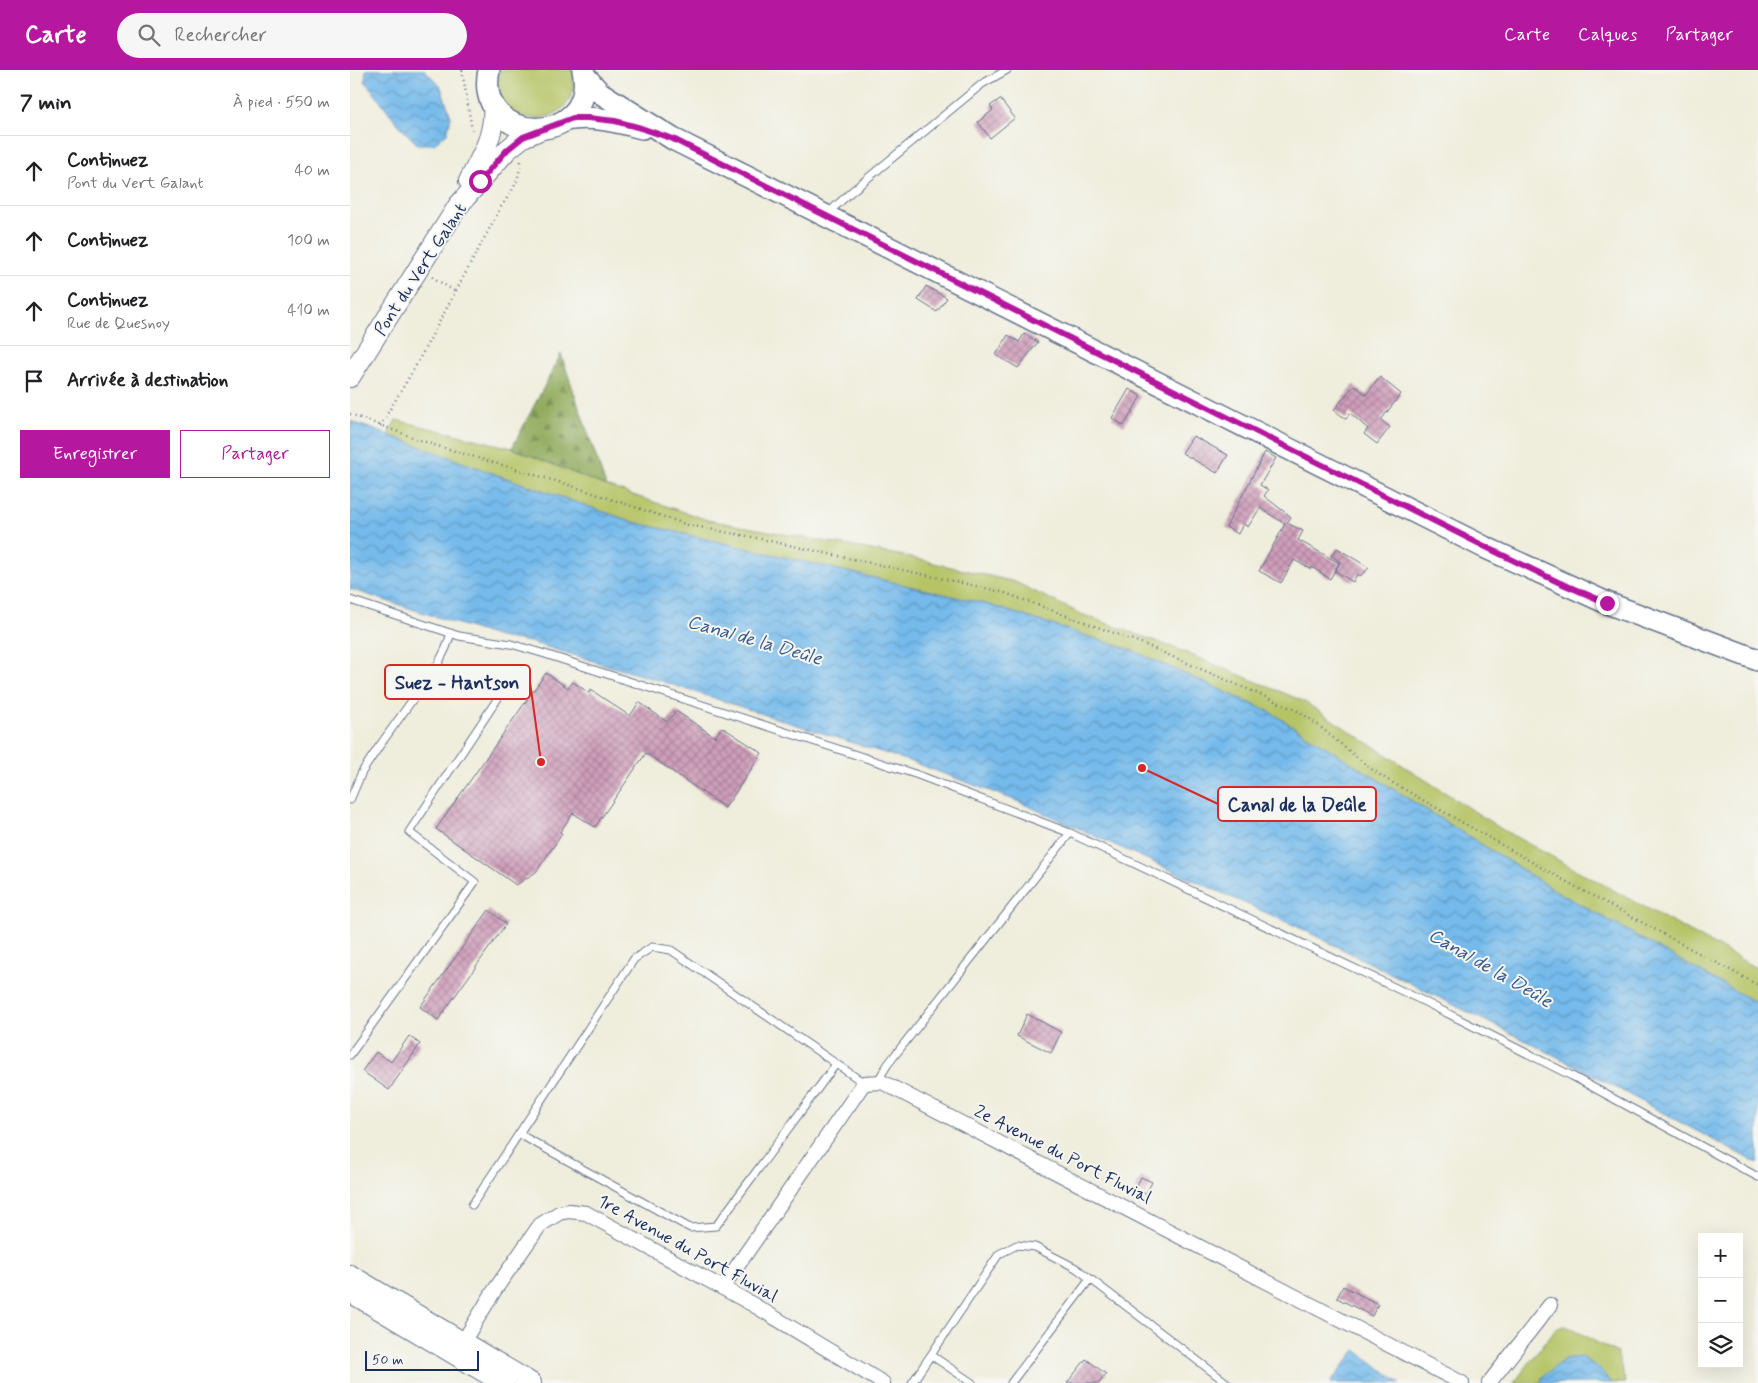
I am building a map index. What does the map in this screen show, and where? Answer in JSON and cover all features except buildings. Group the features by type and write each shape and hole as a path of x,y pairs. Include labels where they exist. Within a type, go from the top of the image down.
{"main road":[{"path":"584,73 598,92 673,139 1511,560 1616,606 1758,660"},
{"path":"493,104 511,122 523,128 542,129 554,126 574,112 581,100 584,88 584,73"},
{"path":"458,206 490,140 494,119 493,104 486,74"},
{"path":"564,120 600,118 635,126 673,139"},
{"name":"Pont du Vert Galant","path":"350,377 458,206 507,150 523,137 542,129"},
{"path":"350,1275 531,1383"},
{"path":"350,1292 503,1383"}],"street":[{"name":"2e Avenue du Port Fluvial","path":"870,1083 882,1082 1462,1383"},
{"path":"722,1288 870,1083"},
{"name":"1re Avenue du Port Fluvial","path":"463,1342 494,1291 540,1225 559,1214 569,1211 586,1213 821,1344 883,1383"},
{"path":"1488,1383 1550,1305"}],"lane":[{"path":"826,216 850,192 982,84 1007,70"},
{"path":"350,600 451,633 511,644 545,654 814,741 918,775 1070,833 1421,1000 1572,1076 1758,1177"},
{"path":"350,800 362,772 438,664 451,633"},
{"path":"350,1055 475,882 409,832 510,680"},
{"path":"472,1205 634,960 652,946 672,950 836,1064 870,1083 888,1064 1070,833"},
{"path":"519,1134 690,1228 716,1226 836,1064"},
{"path":"912,1383 999,1254 1016,1245 1035,1247 1076,1268 1227,1383"},
{"path":"1011,1383 1090,1279"},
{"path":"931,1355 972,1383"}],"path":[{"path":"380,426 414,370 501,208 517,183 521,154"},
{"path":"426,274 456,292"},
{"path":"350,414 431,444 569,485 688,525 752,537 1005,593 1141,642 1300,712 1361,762 1386,779 1567,882 1758,985"}],"green space":[{"path":"499,70 573,70 572,93 566,104 557,112 546,117 522,116 503,104 499,93"},
{"path":"561,354 606,486 512,448"},
{"path":"396,420 512,448 606,486 708,520 904,556 1015,582 1081,614 1172,647 1303,701 1503,830 1758,969 1758,1004 1556,891 1270,712 1131,650 986,604 633,522 388,435"},
{"path":"1566,1326 1617,1353 1626,1383 1611,1383 1600,1369 1542,1377 1541,1383 1514,1383 1556,1328"}],"water":[{"path":"366,70 425,70 441,87 451,117 447,133 434,144 417,144 398,124 365,81"},
{"path":"350,421 633,522 986,604 1131,650 1270,712 1556,891 1758,1004 1758,1164 1572,1064 1300,928 1017,801 915,763 661,681 530,642 499,637 350,589"},
{"path":"1356,1350 1400,1383 1330,1383"},
{"path":"1582,1357 1600,1369 1611,1383 1541,1383 1542,1377 1565,1359"}],"place":[{"name":"Suez - Hantson","path":"541,762"},
{"name":"Canal de la Deûle","path":"1142,768"}],"route":[{"path":"480,181 507,150 523,137 573,118 600,118 615,121 673,139 1511,560 1607,603"}]}
